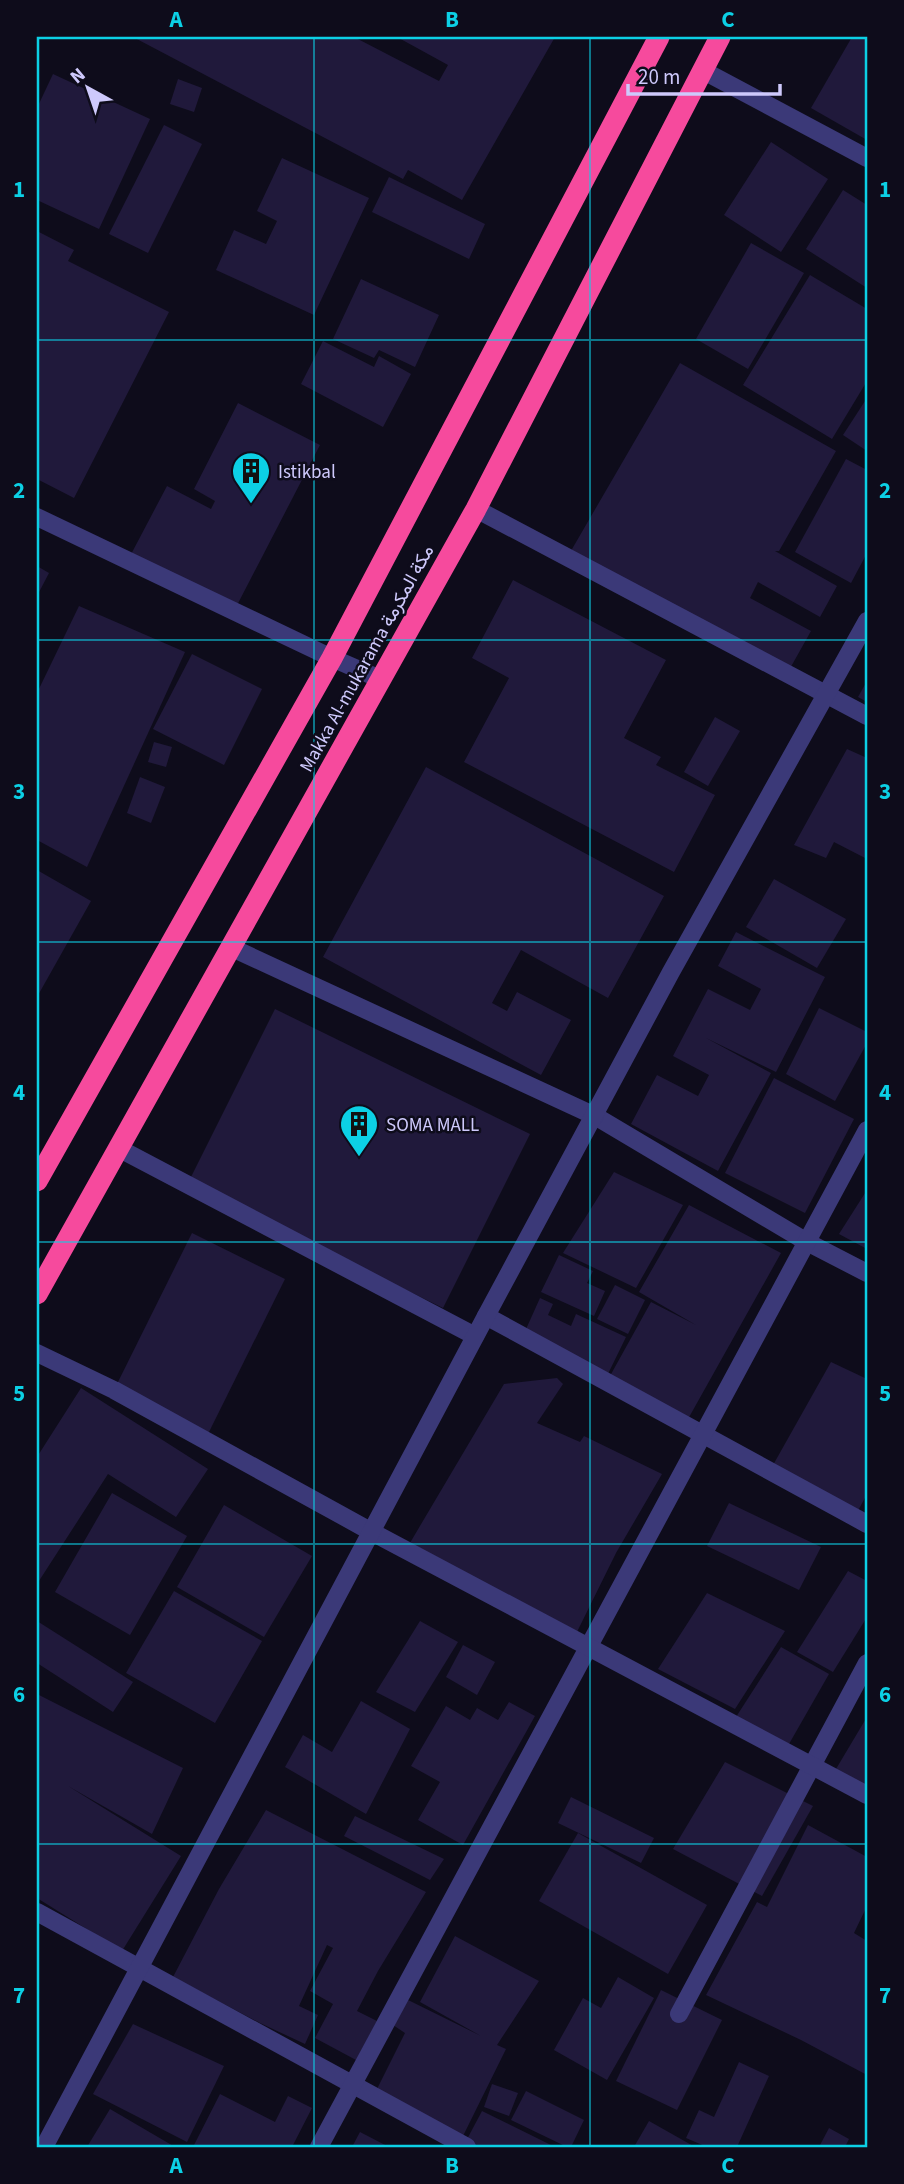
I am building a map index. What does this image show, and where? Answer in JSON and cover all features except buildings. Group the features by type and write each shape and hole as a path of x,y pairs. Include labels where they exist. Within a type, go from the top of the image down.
{"highway":[{"name":"Makka Al-mukarama مكة المكرمة","path":"37,1181 332,658 659,37"},
{"name":"Makka Al-mukarama مكة المكرمة","path":"37,1294 476,509 720,37"}],"street":[{"path":"702,71 867,158"},
{"path":"476,509 867,716"},
{"path":"37,517 380,679"},
{"path":"44,2147 370,1531 671,972 867,621"},
{"path":"230,947 595,1116 807,1242 867,1273"},
{"path":"319,2147 867,1130"},
{"path":"118,1148 475,1336"},
{"path":"486,1316 867,1524"},
{"path":"37,1353 114,1391 370,1531 867,1794"},
{"path":"679,2014 867,1663"},
{"path":"37,1912 467,2147"}],"place":[{"name":"Istikbal","path":"251,505"},
{"name":"SOMA MALL","path":"359,1158"}]}
